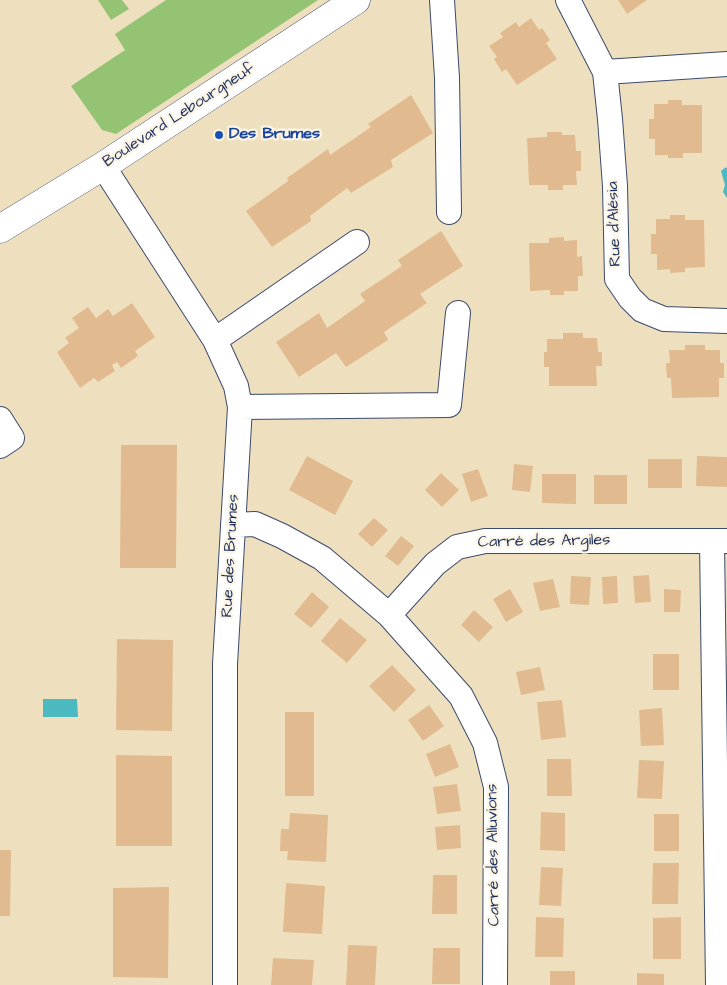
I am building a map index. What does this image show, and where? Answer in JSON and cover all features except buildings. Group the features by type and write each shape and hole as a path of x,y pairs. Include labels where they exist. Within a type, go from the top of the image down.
{"main road":[{"name":"Boulevard Lebourgneuf","path":"0,229 103,166 356,0"}],"street":[{"path":"442,0 447,78 449,212"},
{"name":"Rue d'Alésia","path":"568,0 605,72 615,186 617,279 630,298 642,310 664,319 727,321"},
{"path":"605,72 727,64"},
{"name":"Rue des Brumes","path":"103,166 215,340 236,386 240,407 225,664 225,985"},
{"path":"215,340 357,242"},
{"path":"240,407 449,405 458,313"},
{"path":"0,419 12,438 0,446"},
{"name":"Carré des Alluvions","path":"233,525 255,524 282,536 322,558 389,615 461,696 485,743 496,787 495,985"},
{"name":"Carré des Argiles","path":"389,615 435,564 457,547 485,540 720,541"},
{"path":"718,985 720,541"}],"green space":[{"path":"98,0 122,0 129,9 111,20"},
{"path":"166,0 318,0 116,134 102,130 71,86 125,50 115,34"}],"water":[{"path":"726,167 727,198 723,192 725,185 721,171"},
{"path":"43,699 77,699 78,717 43,717"}],"place":[{"name":"Des Brumes","path":"219,135"}]}
